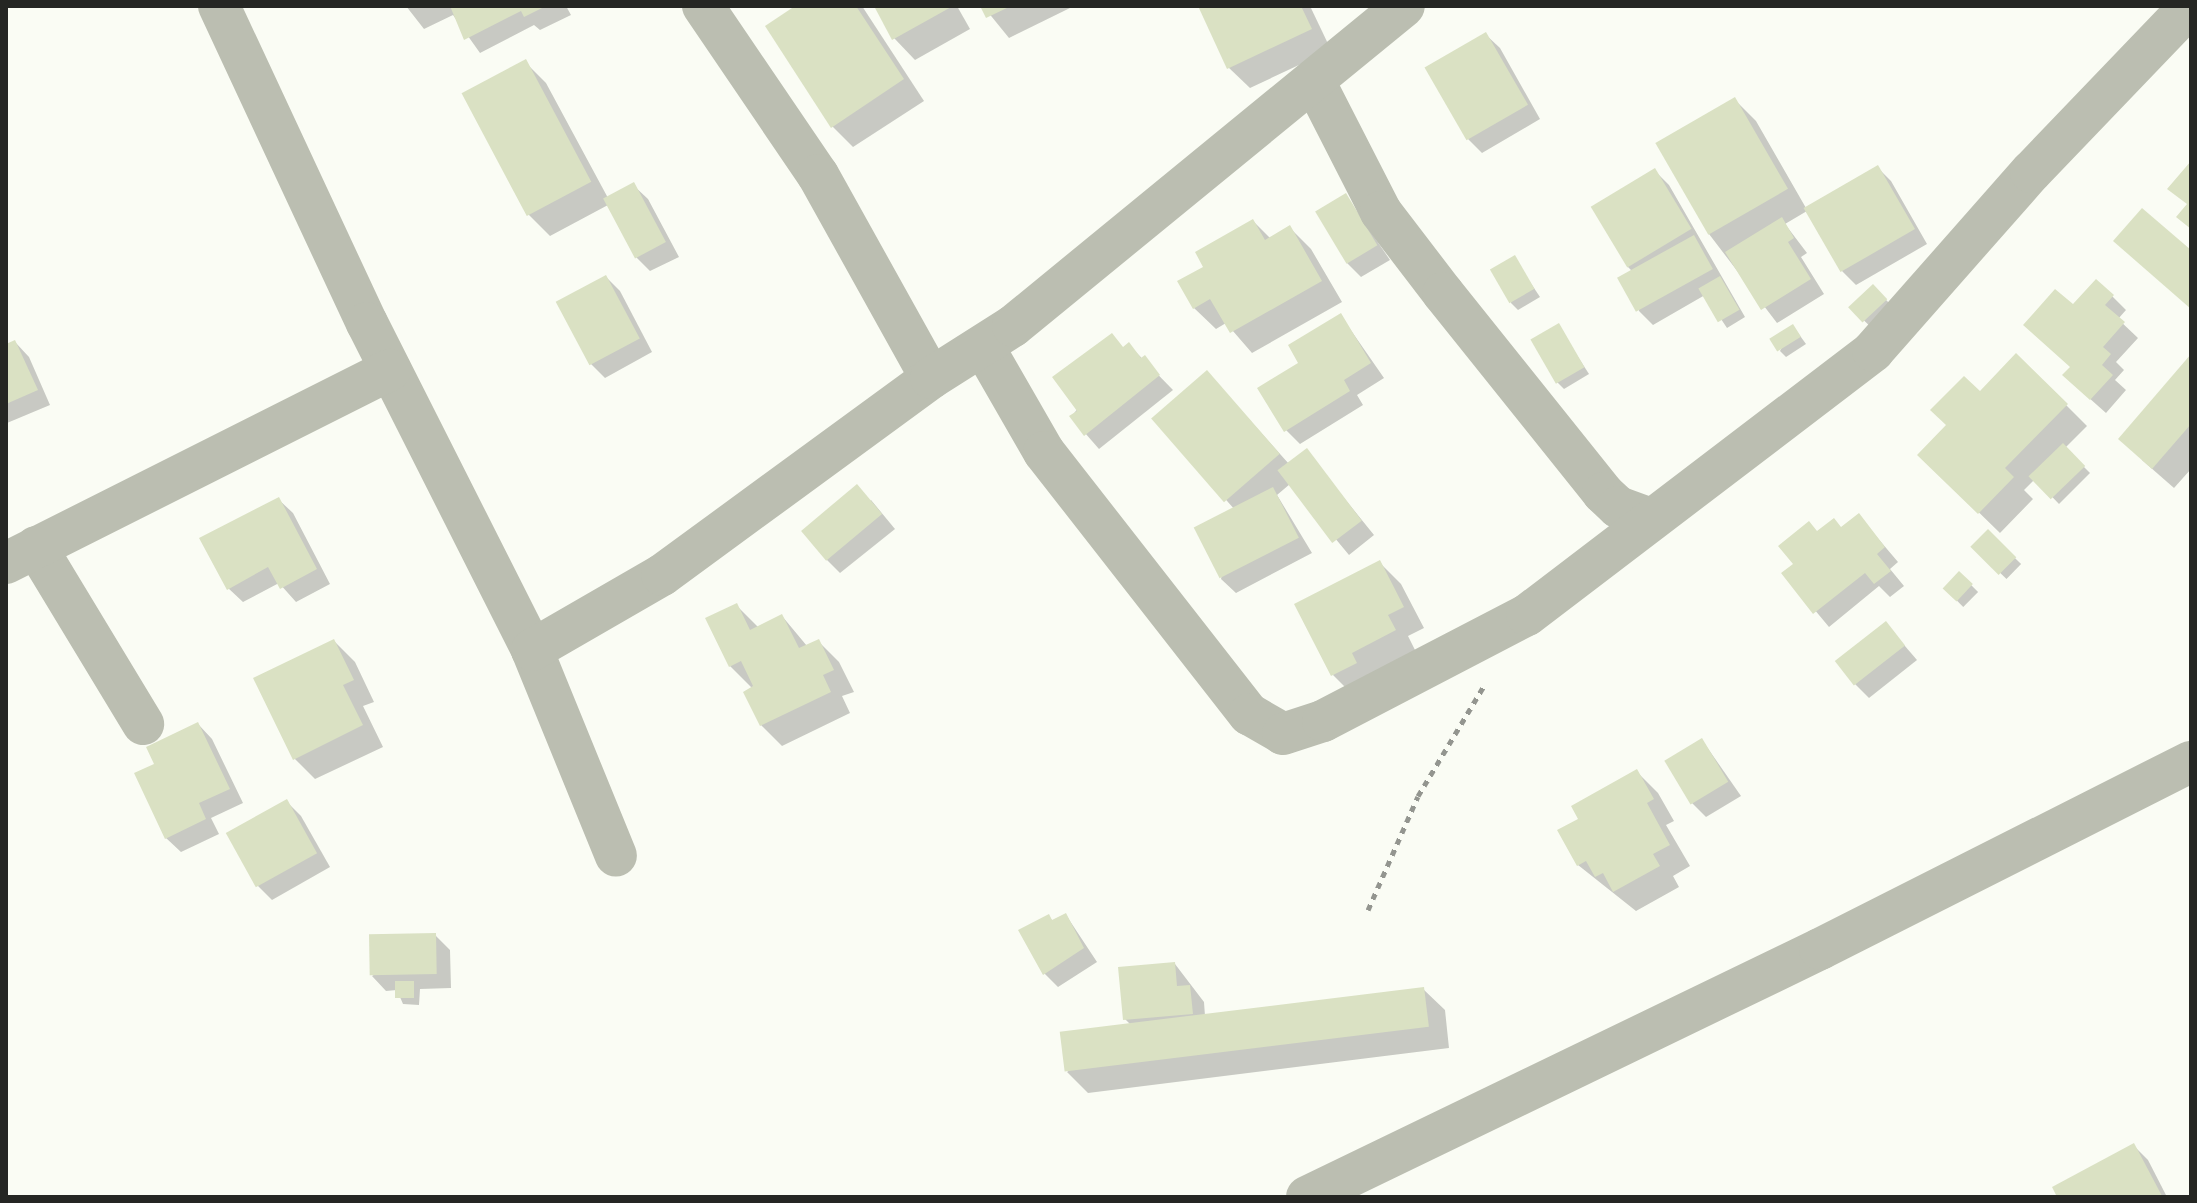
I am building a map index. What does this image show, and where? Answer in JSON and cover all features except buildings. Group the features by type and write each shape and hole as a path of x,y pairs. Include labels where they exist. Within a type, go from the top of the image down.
{"street":[{"path":"219,6 390,370 532,650 616,856"},
{"path":"703,6 818,175 931,378"},
{"path":"532,650 662,575 931,378 983,346 1315,83 1404,6"},
{"path":"983,346 1044,452 1249,714 1283,734 1323,721 1527,615 1651,519 1698,489 1873,351 2031,172 2190,6"},
{"path":"1315,83 1381,212 1443,293 1603,493 1618,507 1651,519"},
{"path":"143,724 21,555 390,370"},
{"path":"1307,1197 1820,949 2191,762"}],"path":[{"path":"1368,910 1418,796 1492,673"}]}
